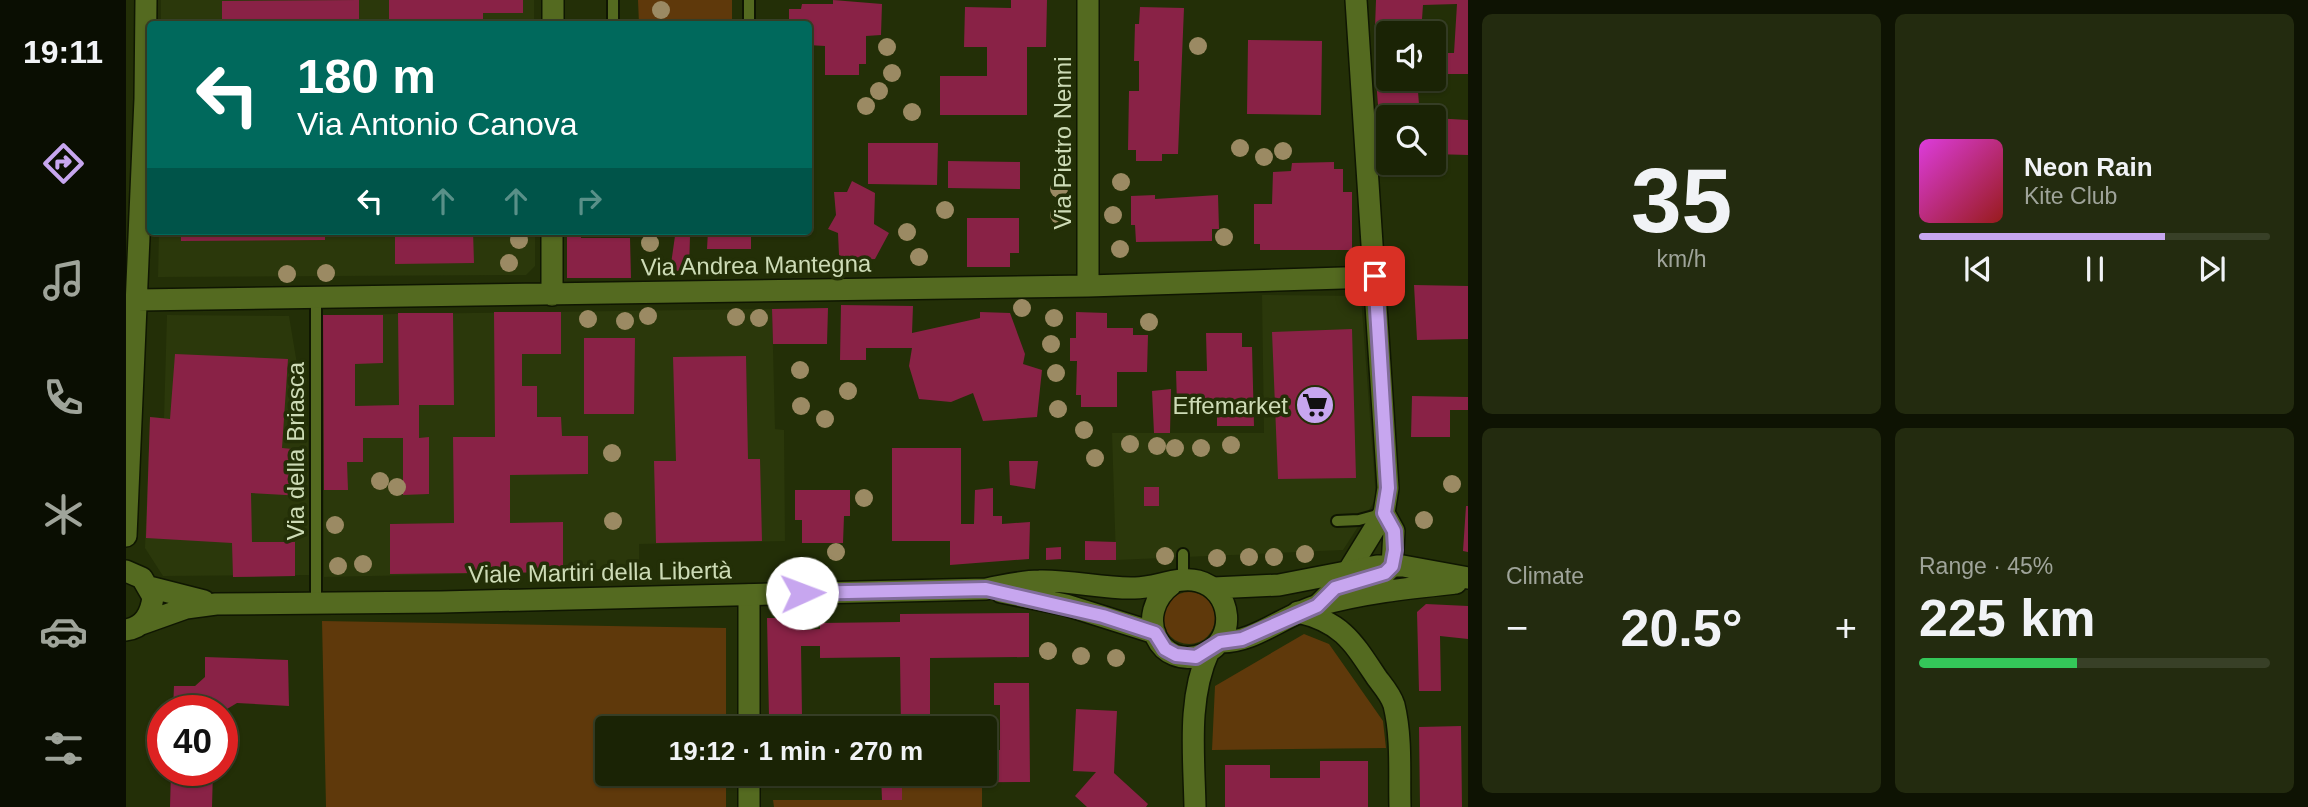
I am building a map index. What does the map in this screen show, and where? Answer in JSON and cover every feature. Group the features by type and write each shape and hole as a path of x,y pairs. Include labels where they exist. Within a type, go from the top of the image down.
{"street":[{"path":"126,536 137,300 146,0"},
{"path":"553,0 553,21"},
{"name":"Via Pietro Nenni","path":"1088,0 1088,286"},
{"path":"1349,570 1384,513 1388,488 1356,0"},
{"path":"552,235 552,295"},
{"name":"Via Andrea Mantegna","path":"137,300 1088,286 1375,276"},
{"path":"1384,513 1394,531 1392,566"},
{"name":"Viale Martiri della Libertà","path":"1307,609 1335,588 1385,573 1392,566"},
{"name":"Viale Martiri della Libertà","path":"134,627 175,611 216,604 986,589 1038,581 1119,588 1197,580 1213,588 1268,587 1349,570 1392,566 1468,580"},
{"name":"Viale Martiri della Libertà","path":"126,571 142,578 149,587 152,606 134,627"},
{"name":"Viale Martiri della Libertà","path":"986,589 1066,605 1155,633 1165,649 1182,656 1196,657 1307,609 1348,598 1468,580"},
{"path":"1155,633 1151,622 1154,603 1177,582"},
{"name":"Viale Martiri della Libertà","path":"149,587 216,604"},
{"path":"1195,807 1194,709 1198,678 1228,618 1225,603 1213,588"},
{"path":"749,595 749,716"},
{"path":"1348,598 1349,628 1353,641"},
{"path":"1307,609 1335,624 1353,641 1393,702 1398,729 1400,807"},
{"path":"1182,656 1194,709"},
{"path":"749,786 749,807"}],"lane":[{"path":"613,0 613,21"},
{"path":"749,0 749,21"},
{"name":"Via della Briasca","path":"316,299 316,603"},
{"path":"1337,521 1359,520 1384,513"},
{"path":"1177,582 1183,554"}],"shaded area":[{"path":"161,0 534,0 534,21 161,21"},
{"path":"638,0 732,0 732,21 639,21"},
{"path":"159,235 535,235 535,266 526,275 158,277"},
{"path":"1262,295 1361,296 1376,499 1343,550 1116,560 1112,433 1264,433"},
{"path":"772,309 775,429 784,430 785,541 639,544 639,566 563,572 324,577 323,315"},
{"path":"167,315 289,316 308,430 310,575 163,576 145,548 150,417 164,418"},
{"path":"1189,592 1199,594 1207,600 1213,608 1213,628 1207,636 1199,642 1189,644 1179,642 1171,636 1165,628 1163,618 1165,608 1171,600 1179,594"},
{"path":"322,621 726,628 726,716 595,716 595,786 726,786 726,807 326,807"},
{"path":"1304,634 1329,644 1383,721 1386,748 1212,750 1215,686"},
{"path":"902,786 982,786 982,807 774,807 773,800 901,800"}],"building":[{"path":"359,0 359,21 222,21 222,1"},
{"path":"389,0 523,0 523,13 483,13 483,21 389,21"},
{"path":"833,0 882,4 881,35 866,36 866,64 859,64 859,75 825,75 825,46 812,45 812,21 789,21 789,9 801,9 802,4 833,4"},
{"path":"1011,0 1047,0 1046,47 1027,47 1027,115 940,115 940,76 987,76 987,47 964,47 965,7 1011,8"},
{"path":"1376,0 1468,0 1468,74 1446,74 1446,53 1454,53 1457,4 1423,5 1422,21 1376,21 1376,80 1374,55"},
{"path":"1140,7 1184,8 1178,154 1162,154 1162,161 1136,161 1136,150 1128,150 1129,91 1139,91 1139,61 1134,61 1135,24 1139,24"},
{"path":"1248,40 1322,41 1321,115 1247,114"},
{"path":"1377,91 1418,91 1419,105 1378,105"},
{"path":"1446,119 1468,120 1468,155 1446,154"},
{"path":"868,143 938,143 937,185 868,184"},
{"path":"948,161 1020,162 1020,189 948,188"},
{"path":"1334,162 1334,169 1343,169 1343,192 1352,192 1352,250 1260,250 1260,244 1254,244 1254,204 1272,204 1273,172 1291,171 1292,163"},
{"path":"852,181 875,193 874,224 889,233 875,259 853,260 839,255 838,233 828,229 836,215 834,192 847,192"},
{"path":"1155,195 1155,199 1218,195 1219,229 1212,229 1212,241 1136,242 1135,225 1131,225 1131,196"},
{"path":"967,218 1019,218 1019,253 1010,253 1010,267 967,267"},
{"path":"181,235 325,235 325,240 181,241"},
{"path":"395,235 473,235 474,263 395,264"},
{"path":"567,235 581,235 581,238 630,238 631,278 567,278"},
{"path":"708,235 751,235 751,249 707,249"},
{"path":"675,236 690,236 689,271 670,271"},
{"path":"1414,285 1468,286 1468,339 1417,340"},
{"path":"841,305 913,306 912,333 980,318 980,312 1010,313 1025,354 1023,364 1042,370 1037,417 983,421 973,393 951,402 919,399 909,366 912,348 866,348 866,360 840,360"},
{"path":"828,308 827,344 773,344 772,309"},
{"path":"494,312 561,312 561,354 522,354 522,386 537,386 537,417 561,417 562,436 588,436 588,474 510,475 510,523 563,522 563,572 390,574 390,524 454,523 453,437 495,437"},
{"path":"1076,312 1107,313 1107,328 1133,328 1133,335 1148,335 1147,372 1117,372 1117,407 1081,407 1081,395 1076,395 1077,361 1070,361 1070,338 1076,338"},
{"path":"398,313 453,313 454,405 419,405 419,438 429,437 429,494 403,495 403,438 363,438 363,462 347,462 348,490 324,490 323,315 383,315 383,363 355,364 355,406 399,405"},
{"name":"Effemarket","path":"1352,329 1356,478 1278,479 1272,332"},
{"path":"1206,333 1242,333 1242,347 1252,347 1254,426 1217,426 1217,412 1191,412 1191,404 1177,404 1176,371 1207,371"},
{"path":"584,338 635,338 634,414 584,414"},
{"path":"175,354 288,359 282,448 303,450 303,496 251,493 252,542 295,542 295,576 233,577 232,543 146,538 150,417 170,419"},
{"path":"746,356 748,459 760,459 762,541 656,543 654,461 676,461 673,357"},
{"path":"1171,389 1170,433 1154,433 1152,391"},
{"path":"1412,396 1468,397 1468,410 1450,410 1450,437 1411,437"},
{"path":"892,448 961,448 961,524 974,524 975,490 993,488 993,516 1002,516 1002,524 1030,522 1029,559 950,565 950,541 892,541"},
{"path":"1009,461 1038,461 1035,489 1010,485"},
{"path":"1144,487 1159,487 1159,506 1144,506"},
{"path":"795,490 850,490 850,516 844,516 843,543 802,543 802,520 795,520"},
{"path":"1468,506 1468,552 1463,551"},
{"path":"1085,541 1116,542 1116,560 1085,560"},
{"path":"1061,547 1061,559 1046,560 1046,548"},
{"path":"1426,604 1468,606 1468,639 1440,636 1441,691 1419,691 1417,612"},
{"path":"1029,613 1029,657 930,658 930,716 901,716 900,657 820,658 820,646 801,646 802,716 769,716 767,618 800,618 801,630 820,629 820,623 900,622 900,614"},
{"path":"205,657 288,660 289,706 238,703 238,695 174,695 174,686 195,686 205,677"},
{"path":"994,683 1029,683 1030,782 997,782 1000,705 994,705"},
{"path":"1076,709 1117,711 1114,773 1148,804 1146,807 1087,807 1075,796 1096,772 1073,771"},
{"path":"1461,726 1462,807 1420,807 1419,727"},
{"path":"1320,761 1368,761 1368,807 1225,807 1225,765 1270,765 1270,778 1320,778"},
{"path":"171,786 213,786 212,807 170,807"},
{"path":"779,786 814,786 814,787"},
{"path":"881,786 902,786 902,800 882,800"}],"place":[{"name":"Effemarket","path":"1315,405"}],"route":[{"path":"802,593 986,589 1066,605 1132,625 1155,633 1165,649 1176,655 1196,657 1220,642 1242,639 1287,616 1317,606 1335,588 1385,573 1392,566 1395,550 1394,531 1391,521 1384,513 1388,488 1375,276"}]}
